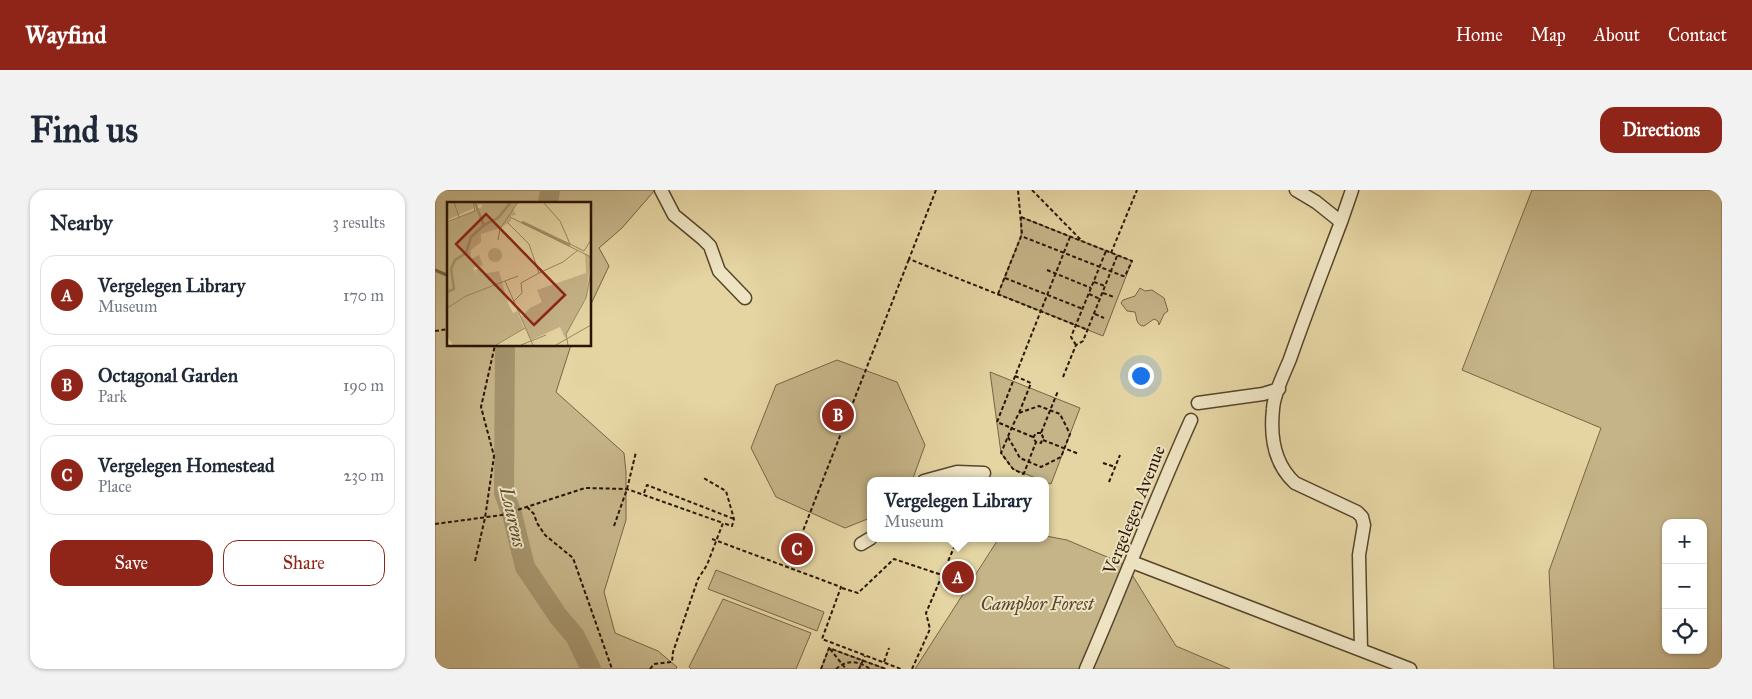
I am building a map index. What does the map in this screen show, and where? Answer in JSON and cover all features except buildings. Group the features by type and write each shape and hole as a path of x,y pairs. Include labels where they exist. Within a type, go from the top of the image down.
{"street":[{"path":"661,190 674,215 710,246 719,271 745,298"},
{"path":"1296,190 1316,202 1341,222"},
{"path":"1352,190 1305,315 1273,408 1273,446 1283,471 1295,483 1357,512 1363,521 1364,528 1359,555 1361,650"},
{"path":"1198,403 1263,394 1279,389"},
{"name":"Vergelegen Avenue","path":"1086,669 1132,562 1147,519 1191,420"},
{"path":"939,477 957,472 984,473"},
{"path":"1132,562 1410,669"}],"path":[{"path":"801,536 936,190"},
{"path":"998,294 1021,236 1018,190"},
{"path":"1032,190 1082,242"},
{"path":"1111,253 1137,190"},
{"path":"1021,217 1132,261 1125,276 1021,236"},
{"path":"1036,442 1033,437 997,422 1070,237"},
{"path":"1076,345 1071,337 1106,251"},
{"path":"1063,377 1076,345 1083,342 1117,256"},
{"path":"909,259 1088,330"},
{"path":"1047,270 1091,288"},
{"path":"1005,278 1083,309"},
{"path":"1094,282 1105,286"},
{"path":"1103,293 1114,297"},
{"path":"1089,294 1100,299"},
{"path":"1094,314 1104,318"},
{"path":"475,561 485,518 494,456 481,407 495,346"},
{"path":"1015,376 1031,383 1001,453 1013,470 1023,474"},
{"path":"1043,440 1041,433 1058,391"},
{"path":"1008,437 1020,458 1041,468 1061,457 1070,434 1060,414 1039,406 1019,413"},
{"path":"1033,437 1036,433 1041,433"},
{"path":"1043,440 1079,454"},
{"path":"1036,442 1041,443 1043,440"},
{"path":"1022,477 1036,442"},
{"path":"614,526 627,489 635,452"},
{"path":"1109,482 1120,455"},
{"path":"1103,463 1115,467"},
{"path":"435,524 502,515 585,488 627,489 732,526 734,519 726,491 703,477"},
{"path":"644,494 647,485 734,519"},
{"path":"526,508 534,514 537,523 545,535 573,558 612,669"},
{"path":"650,669 654,664 672,662 673,652 698,579 707,565 723,523"},
{"path":"713,539 858,593 894,559 944,575"},
{"path":"912,669 930,629 926,612 944,575 956,542"},
{"path":"791,563 791,568"},
{"path":"841,587 822,639 901,669"},
{"path":"829,648 886,669"},
{"path":"829,648 846,669"},
{"path":"821,669 829,648"},
{"path":"884,662 889,648"},
{"path":"859,669 865,656"},
{"path":"836,669 842,664 853,662 862,664 869,669"}],"green space":[{"path":"435,190 655,190 622,228 599,248 609,266 591,304 591,202 447,202 447,346 571,346 556,392 624,453 626,520 604,592 615,633 658,651 677,667 676,669 435,669"},
{"path":"1532,190 1722,190 1722,669 1554,669 1549,571 1601,428 1462,370"},
{"path":"1021,217 1132,261 1103,336 998,294 1021,236"},
{"path":"1140,288 1145,291 1152,290 1164,298 1168,311 1164,314 1159,325 1158,321 1154,319 1144,326 1139,325 1135,312 1127,311 1121,303 1123,300 1135,296"},
{"path":"837,360 897,382 925,445 913,477 867,477 867,519 845,528 776,497 751,448 776,385"},
{"path":"990,372 1080,408 1051,484 1049,483 1049,477 1033,477 1013,469 1001,453"},
{"name":"Camphor Forest","path":"1049,537 1067,540 1126,565 1176,646 1230,669 915,669 996,542 1049,542"},
{"path":"716,570 824,612 817,631 708,589"},
{"path":"723,599 811,633 796,669 691,669 689,667"},
{"path":"829,648 886,669 821,669"}],"waterway":[{"name":"Lourens","path":"548,202 550,190"},
{"path":"435,270 447,275"},
{"name":"Lourens","path":"505,346 504,493 512,514 525,567 558,616 575,636 591,669"}],"place":[{"name":"Octagonal Garden","path":"838,415"},
{"name":"Vergelegen Homestead","path":"797,549"},
{"name":"Vergelegen Library","path":"958,577"}]}
